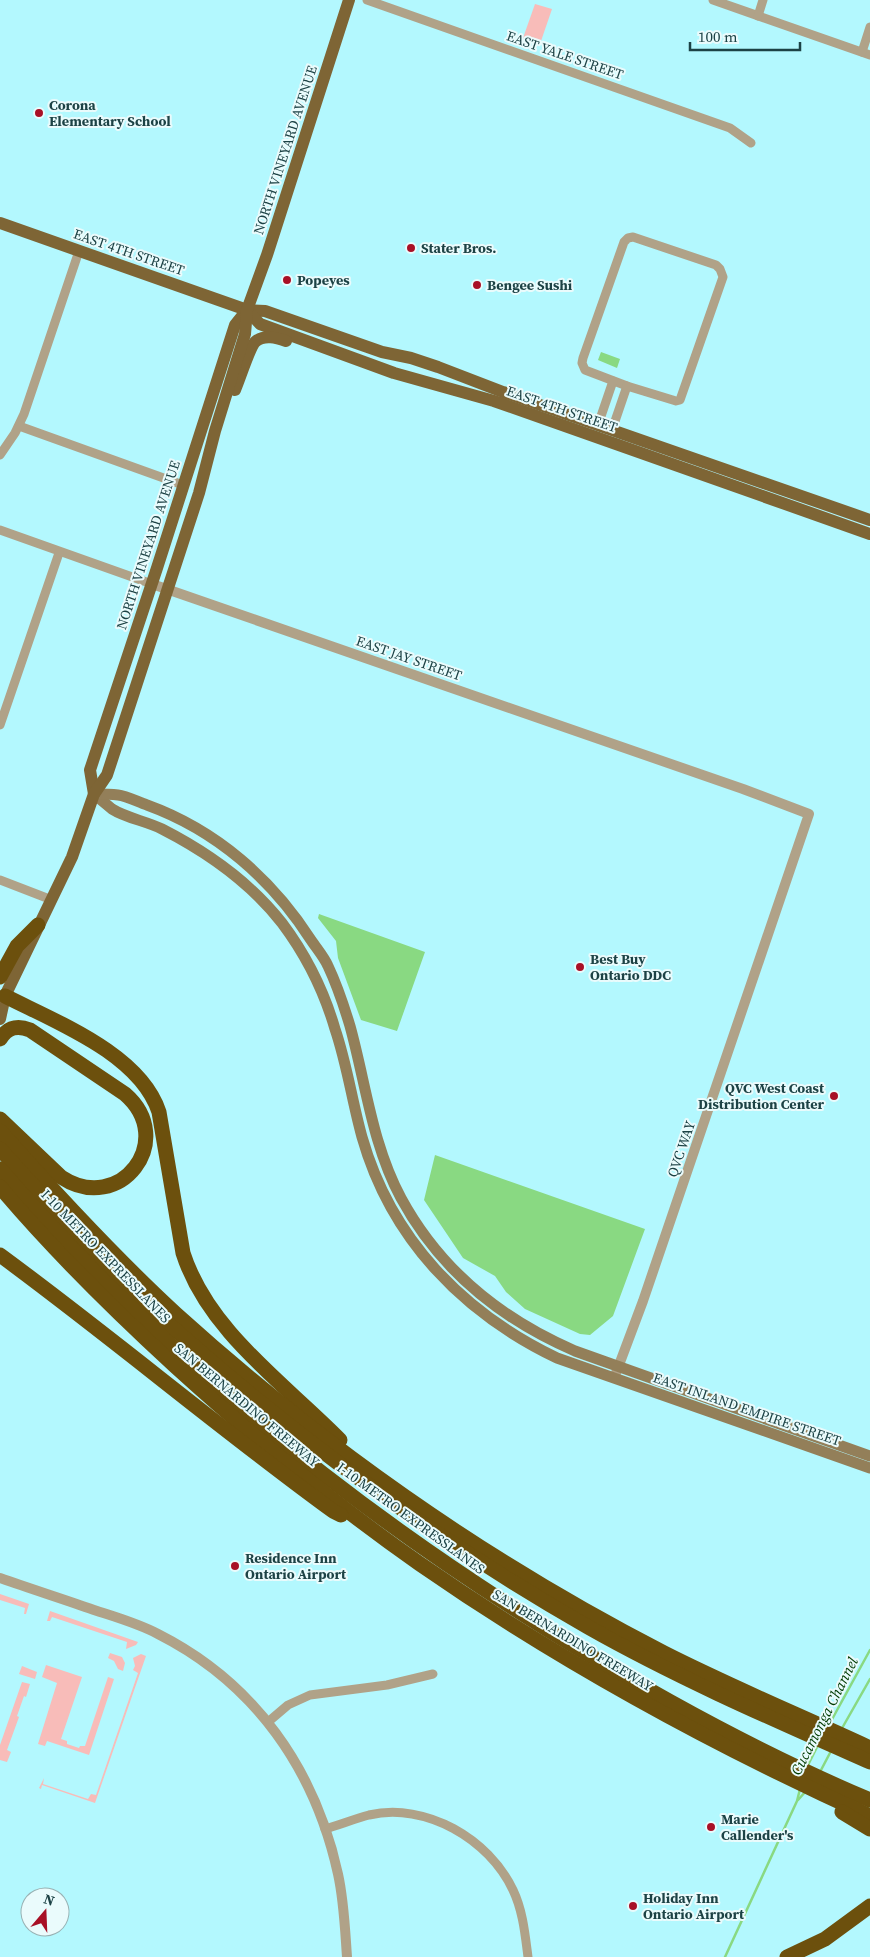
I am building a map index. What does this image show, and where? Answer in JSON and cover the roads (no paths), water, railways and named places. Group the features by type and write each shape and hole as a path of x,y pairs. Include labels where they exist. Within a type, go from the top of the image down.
{"highway":[{"path":"0,977 17,946 38,925"},
{"path":"3,999 96,1044 127,1064 140,1078 153,1097 159,1112 183,1254 204,1298 224,1326 242,1345 372,1473"},
{"path":"0,1039 13,1028 22,1027 30,1030 125,1094 134,1102 142,1114 146,1141 141,1159 126,1178 103,1187 84,1187 71,1183 61,1177 0,1119"},
{"name":"SAN BERNARDINO FREEWAY","path":"0,1131 61,1199 176,1314 274,1398 372,1473 484,1549 616,1627 815,1730 845,1743 870,1748"},
{"name":"I-10 METRO EXPRESSLANES","path":"0,1149 78,1234 181,1335 312,1444 370,1488 469,1554 590,1628 692,1680 815,1730"},
{"name":"I-10 METRO EXPRESSLANES","path":"0,1169 51,1225 155,1330 241,1408 342,1490 439,1560 539,1625 622,1675 719,1728 792,1777"},
{"name":"SAN BERNARDINO FREEWAY","path":"0,1187 93,1288 146,1340 240,1424 371,1529 453,1586 559,1653 706,1736 870,1816"},
{"path":"0,1254 279,1472 333,1511 371,1529"},
{"path":"845,1743 870,1742"},
{"path":"845,1743 870,1762"},
{"path":"820,1791 870,1800"},
{"path":"820,1791 839,1810 870,1829"},
{"path":"787,1957 825,1939 870,1906"}],"main road":[{"name":"NORTH VINEYARD AVENUE","path":"0,1019 3,999 72,858 94,794 107,775 200,493 224,403 246,334 248,310 349,0"},
{"name":"EAST 4TH STREET","path":"0,223 248,310 265,311 382,352 412,358 870,520"},
{"name":"NORTH VINEYARD AVENUE","path":"94,794 90,770 235,325 248,310"},
{"name":"EAST 4TH STREET","path":"248,310 260,324 383,369 494,400 870,534"},
{"path":"224,403 234,394 254,342 262,338 275,337 367,369 383,369"},
{"path":"200,493 196,476 209,431 205,417"},
{"name":"EAST INLAND EMPIRE STREET","path":"94,794 119,795 190,824 233,853 259,875 305,930 328,965 349,1025 383,1157 402,1199 428,1239 460,1277 494,1306 543,1337 575,1351 870,1456"},
{"name":"EAST INLAND EMPIRE STREET","path":"94,794 113,810 155,826 182,839 206,854 234,874 260,898 282,923 320,988 336,1029 362,1138 387,1199 409,1236 441,1276 475,1308 527,1343 557,1358 870,1468"}],"street":[{"name":"EAST YALE STREET","path":"367,0 730,128 751,143"},
{"path":"714,0 866,54 870,28"},
{"path":"758,16 763,0"},
{"path":"633,237 716,265 723,277 680,400 676,401 613,381 585,370 582,363 624,242 628,238 633,237"},
{"path":"0,455 19,426 79,251"},
{"path":"598,425 613,381"},
{"path":"612,430 627,386"},
{"path":"19,426 184,485"},
{"name":"EAST JAY STREET","path":"0,530 810,814"},
{"path":"0,725 59,552"},
{"name":"QVC WAY","path":"614,1378 661,1249 810,814"},
{"path":"0,880 52,900"},
{"path":"0,1578 123,1619 160,1635 209,1666 230,1683 268,1722 298,1764 315,1800 325,1829 338,1875 344,1906 347,1957"},
{"path":"268,1722 288,1705 310,1694 387,1685 433,1674"},
{"path":"325,1829 370,1815 388,1813 406,1814 434,1820 465,1835 494,1859 513,1890 523,1921 528,1957"}],"waterway":[{"name":"Cucamonga Channel","path":"830,1723 870,1650"},
{"path":"841,1730 870,1679"},
{"name":"Cucamonga Channel","path":"807,1767 818,1745"},
{"path":"820,1772 831,1751"},
{"name":"Cucamonga Channel","path":"725,1957 797,1801 800,1789"},
{"name":"Cucamonga Channel","path":"798,1800 806,1791"}],"place":[{"name":"Corona Elementary School","path":"39,113"},
{"name":"Stater Bros.","path":"411,248"},
{"name":"Popeyes","path":"287,280"},
{"name":"Bengee Sushi","path":"477,285"},
{"name":"Best Buy Ontario DDC","path":"580,967"},
{"name":"QVC West Coast Distribution Center","path":"834,1096"},
{"name":"Residence Inn Ontario Airport","path":"235,1566"},
{"name":"Marie Callender's","path":"711,1827"},
{"name":"Holiday Inn Ontario Airport","path":"633,1906"}]}
